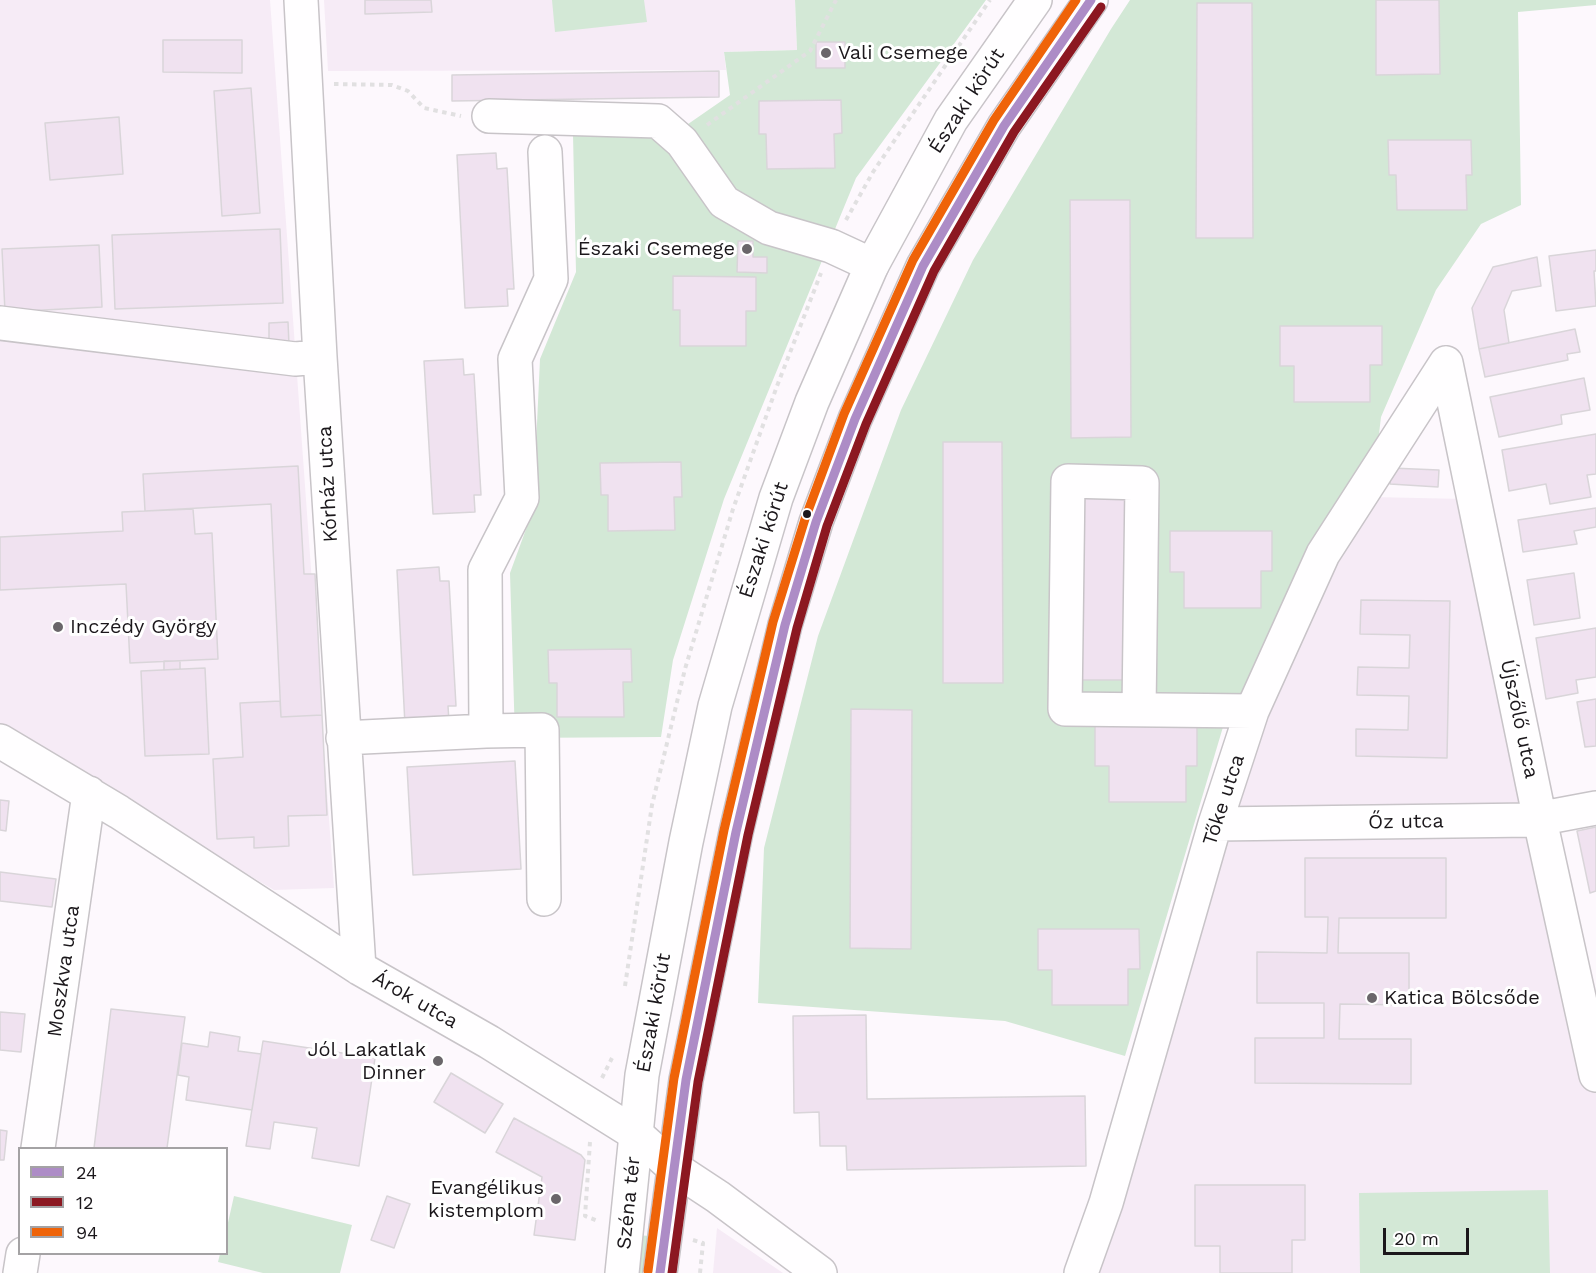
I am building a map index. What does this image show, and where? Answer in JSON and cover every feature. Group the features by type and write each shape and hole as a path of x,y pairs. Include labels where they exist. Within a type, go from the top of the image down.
{"street":[{"name":"Kórház utca","path":"301,0 320,357 359,968"},
{"name":"Északi körút","path":"636,1134 647,1050 686,842 715,706 776,498 812,402 872,265 951,120 1035,0"},
{"path":"674,1168 692,1047 736,832 785,625 816,522 855,419 924,266 1004,126 1091,0"},
{"path":"489,116 658,121 682,142 724,202 769,228 831,246 872,265"},
{"path":"486,731 485,570 522,498 514,359 551,279 544,152"},
{"path":"0,323 295,359 320,357"},
{"name":"Tőke utca","path":"1081,1273 1106,1203 1215,824 1252,711 1323,554 1446,363"},
{"name":"Újszőlő utca","path":"1446,363 1540,820 1596,1075"},
{"path":"1139,710 1142,483 1068,481 1065,709 1139,710 1252,711"},
{"path":"343,738 542,730 544,899"},
{"name":"Árok utca","path":"0,741 89,793 359,968 489,1042 636,1134 674,1168 718,1197 816,1271"},
{"name":"Moszkva utca","path":"38,1147 89,793"},
{"name":"Őz utca","path":"1215,824 1540,820 1596,808"},
{"name":"Széna tér","path":"622,1273 636,1134"},
{"name":"Széna tér","path":"660,1273 674,1168"},
{"path":"20,1273 23,1255"}],"path":[{"path":"682,142 810,51 836,0"},
{"path":"306,83 392,85 408,90 424,108 455,116 489,116"},
{"path":"700,1273 703,1243"}],"shaded area":[{"path":"0,0 270,0 334,888 274,890 0,728"},
{"path":"324,0 795,0 797,50 724,52 726,70 328,71"},
{"path":"1372,497 1464,499 1525,808 1231,812 1263,709 1333,559"},
{"name":"Katica Bölcsőde","path":"1532,820 1596,1075 1596,1273 1081,1273 1215,824"},
{"path":"717,1228 783,1273 713,1273"}],"green space":[{"path":"552,0 644,0 647,22 555,32"},
{"path":"795,0 986,0 856,178 724,499 673,660 661,737 515,738 510,573 533,510 540,359 576,272 573,135 678,131 730,95 724,52 797,50"},
{"path":"1130,0 1596,0 1596,5 1518,12 1521,205 1481,224 1436,290 1381,417 1377,451 1223,727 1125,1056 1005,1021 758,1003 764,848 818,636 901,410 973,260"},
{"path":"1548,1190 1550,1273 1360,1273 1359,1193"},
{"path":"234,1196 352,1225 340,1273 263,1273 218,1262 220,1255 228,1255 228,1223"},
{"path":"637,1235 649,1236 645,1273 632,1273"}],"building":[{"path":"365,0 431,0 432,12 365,14"},
{"path":"1376,0 1439,0 1440,74 1376,75"},
{"path":"1197,3 1252,3 1253,238 1196,238"},
{"path":"163,40 242,40 242,73 163,72"},
{"path":"816,42 845,42 845,68 816,68"},
{"path":"719,71 719,97 452,101 452,75"},
{"path":"251,88 260,213 222,216 214,91"},
{"path":"841,100 842,133 834,134 835,168 767,169 766,134 759,134 759,101"},
{"path":"119,117 123,174 50,180 45,123"},
{"path":"1388,140 1471,140 1472,175 1466,175 1467,210 1397,210 1396,175 1389,175"},
{"path":"496,153 497,169 507,168 514,289 507,289 508,306 465,308 457,155"},
{"path":"1070,200 1130,200 1131,437 1071,438"},
{"path":"280,229 283,303 115,309 112,235"},
{"path":"738,241 753,241 753,257 767,257 767,273 737,272"},
{"path":"99,245 102,307 5,312 2,249"},
{"path":"1596,250 1596,271 1594,271 1596,306 1556,311 1549,256"},
{"path":"1537,257 1541,286 1512,291 1504,310 1509,343 1479,349 1472,308 1493,267"},
{"path":"673,276 756,277 756,311 746,311 746,346 680,346 680,310 673,310"},
{"path":"288,322 289,345 269,345 269,323"},
{"path":"1280,326 1382,326 1382,365 1370,365 1370,402 1294,402 1294,366 1280,366"},
{"path":"1575,329 1580,352 1567,354 1568,360 1485,377 1479,349"},
{"path":"463,359 464,375 474,374 481,495 474,495 475,512 433,514 424,361"},
{"path":"1584,378 1590,410 1561,415 1562,424 1499,437 1490,397"},
{"path":"1596,434 1596,474 1587,475 1591,497 1550,504 1546,484 1509,491 1502,450"},
{"path":"943,442 1002,442 1003,683 943,683"},
{"path":"681,462 682,497 674,497 675,530 608,531 608,495 601,495 600,463"},
{"path":"298,466 304,574 315,574 322,715 281,717 271,504 145,511 143,474"},
{"path":"1391,468 1439,470 1438,487 1390,484"},
{"path":"1078,495 1126,495 1126,680 1078,680"},
{"path":"1596,508 1596,527 1574,531 1577,544 1523,552 1518,520"},
{"path":"193,509 195,534 212,533 218,659 130,663 126,584 0,590 0,537 123,531 122,512"},
{"path":"1170,531 1272,531 1272,571 1261,571 1261,608 1184,608 1184,572 1170,572"},
{"path":"439,567 440,581 449,581 456,706 448,706 449,722 405,725 397,570"},
{"path":"1574,573 1580,618 1534,625 1527,580"},
{"path":"1361,600 1450,601 1447,758 1356,756 1356,729 1408,730 1409,696 1357,695 1358,667 1409,668 1410,635 1360,634"},
{"path":"1596,628 1596,677 1576,680 1578,693 1546,699 1536,638"},
{"path":"631,649 632,682 623,682 624,717 557,717 557,683 549,683 548,650"},
{"path":"164,661 180,661 180,669 164,670"},
{"path":"205,668 209,754 145,756 141,671"},
{"path":"1596,699 1596,746 1585,747 1577,702"},
{"path":"280,701 281,717 322,715 327,815 288,816 289,846 254,848 254,837 217,839 213,759 243,757 240,703"},
{"path":"851,709 912,710 911,949 850,948"},
{"path":"1095,726 1197,726 1197,766 1186,766 1186,802 1109,802 1109,766 1095,766"},
{"path":"515,761 521,869 413,875 407,767"},
{"path":"0,800 9,801 6,831 0,830"},
{"path":"1596,827 1596,891 1590,893 1577,831"},
{"path":"1305,858 1446,858 1446,918 1339,918 1338,953 1409,953 1409,1005 1340,1004 1339,1039 1411,1039 1411,1084 1255,1083 1255,1038 1324,1038 1324,1003 1257,1003 1257,952 1327,953 1328,917 1305,917"},
{"path":"0,872 56,879 52,907 0,901"},
{"path":"1038,929 1139,929 1140,969 1128,969 1128,1005 1052,1005 1052,970 1038,970"},
{"path":"111,1009 185,1017 167,1147 94,1147"},
{"path":"0,1012 25,1014 21,1052 0,1050"},
{"path":"866,1015 867,1099 1085,1096 1086,1166 847,1170 846,1146 820,1146 819,1112 794,1113 793,1016"},
{"path":"210,1032 240,1037 238,1051 261,1054 252,1110 186,1100 189,1077 178,1075 182,1043 208,1047"},
{"path":"263,1041 375,1058 359,1166 312,1158 317,1128 274,1122 270,1149 246,1146"},
{"path":"451,1073 503,1104 485,1133 434,1102"},
{"path":"514,1118 581,1155 585,1160 575,1240 534,1235 542,1177 496,1152"},
{"path":"0,1130 7,1131 4,1160 0,1160"},
{"path":"1195,1185 1305,1185 1305,1240 1292,1240 1292,1273 1220,1273 1220,1246 1195,1246"},
{"path":"387,1196 410,1204 394,1248 371,1240"}],"transit line":[{"name":"94","path":"648,1271 674,1078 724,830 773,622 805,519 844,414 913,260 994,120 1076,0"},
{"name":"24","path":"660,1273 686,1080 736,832 785,625 816,522 855,419 923,266 1004,126 1091,0"},
{"name":"12","path":"672,1273 698,1082 748,835 797,628 827,526 866,424 934,271 1014,132 1101,7"}],"place":[{"name":"Vali Csemege","path":"826,53"},
{"name":"Északi Csemege","path":"747,249"},
{"name":"Inczédy György","path":"58,627"},
{"name":"Katica Bölcsőde","path":"1372,998"},
{"name":"Jól Lakatlak Dinner","path":"438,1061"},
{"name":"Evangélikus kistemplom","path":"556,1199"}]}
